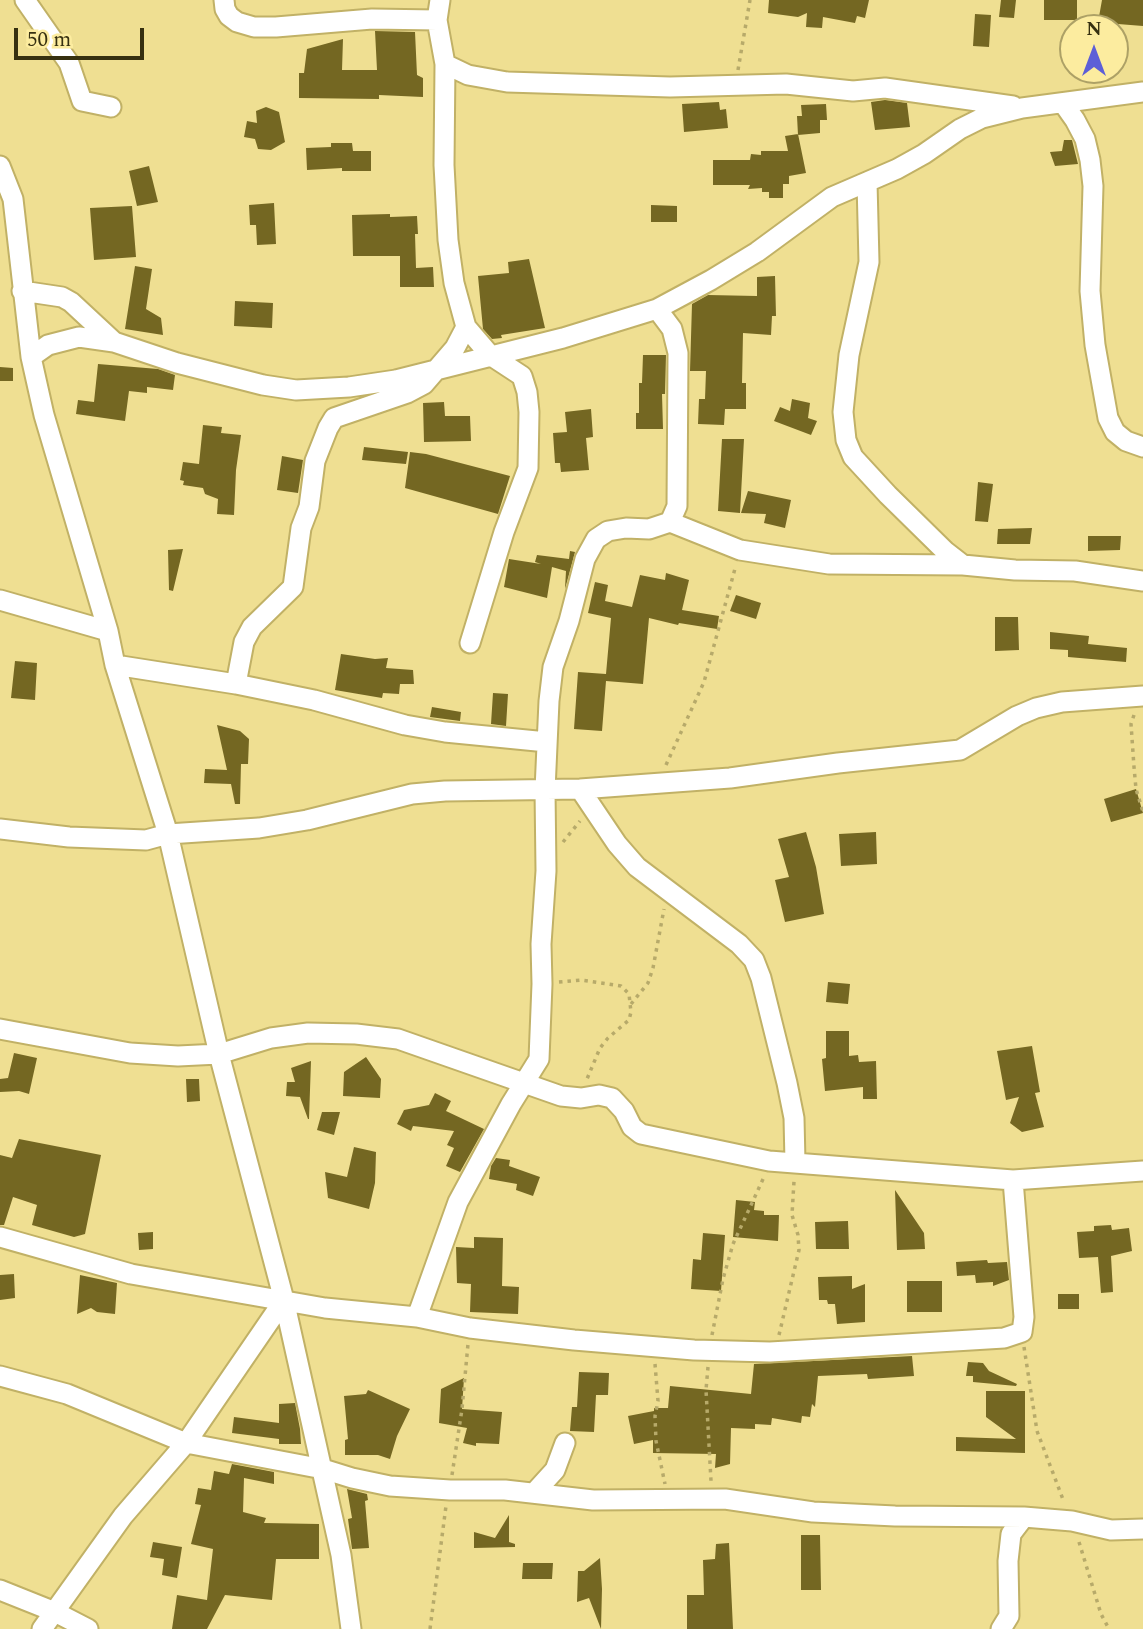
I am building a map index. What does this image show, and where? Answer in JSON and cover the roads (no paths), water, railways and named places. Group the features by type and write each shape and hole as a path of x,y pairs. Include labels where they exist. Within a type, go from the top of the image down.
{"street":[{"path":"25,0 69,63 82,101 111,107"},
{"path":"224,0 229,16 237,22 254,27 372,19 437,20"},
{"path":"440,0 437,20 445,64 444,165 448,240 454,283 466,327 490,355 522,376 529,412 528,468 504,532 470,643"},
{"path":"445,64 468,75 507,82 670,87 786,84 845,91 886,88 1022,108"},
{"path":"31,357 48,345 79,337 114,342 230,377 296,390 384,382 563,338 657,309 757,251 832,197 924,154 960,129 982,118 1022,108 1143,92"},
{"path":"1063,103 1075,120 1090,160 1093,186 1090,292 1095,345 1108,418 1115,432 1126,441 1143,447"},
{"path":"0,166 13,199 31,357 44,415 108,631 115,665 168,834 219,1054 284,1300 323,1469 341,1555 351,1629"},
{"path":"867,182 869,262 849,355 843,412 846,440 853,457 888,495 963,565"},
{"path":"22,291 52,294 71,302 114,342"},
{"path":"657,309 672,329 678,353 677,506 670,522"},
{"path":"236,684 244,642 252,627 293,587 301,528 309,507 315,461 334,418 407,393 424,384 455,348 466,327"},
{"path":"417,1317 457,1202 539,1059 549,701 553,667 569,621 585,559 596,539 608,531 626,528 649,529 670,522 740,550 829,564 963,565 1015,570 1075,571 1143,581"},
{"path":"0,600 108,631"},
{"path":"115,665 236,684 314,700 405,725 445,732 547,742"},
{"path":"0,829 69,837 146,840 168,834 271,826 307,820 412,794 580,789 730,778 960,750 1035,708 1062,702 1142,696"},
{"path":"580,789 617,844 637,867 739,944 754,960 787,1083 793,1118 795,1162"},
{"path":"0,1029 130,1054 178,1056 219,1054 271,1038 308,1033 356,1034 398,1039 561,1096 612,1098 640,1135 769,1161 1013,1180 1143,1171"},
{"path":"0,1237 131,1274 325,1308 417,1317 470,1328 652,1346 770,1352 1004,1338 1021,1332 1024,1317 1013,1180"},
{"path":"42,1629 123,1516 186,1443 284,1300"},
{"path":"0,1376 67,1394 186,1443 323,1469 390,1486 535,1492 593,1500 742,1501 813,1512 1024,1517 1072,1521 1111,1530 1143,1529"},
{"path":"535,1492 555,1470 565,1443"},
{"path":"1001,1629 1009,1616 1008,1560 1012,1534 1024,1517"},
{"path":"0,1590 55,1612 88,1629"}]}
